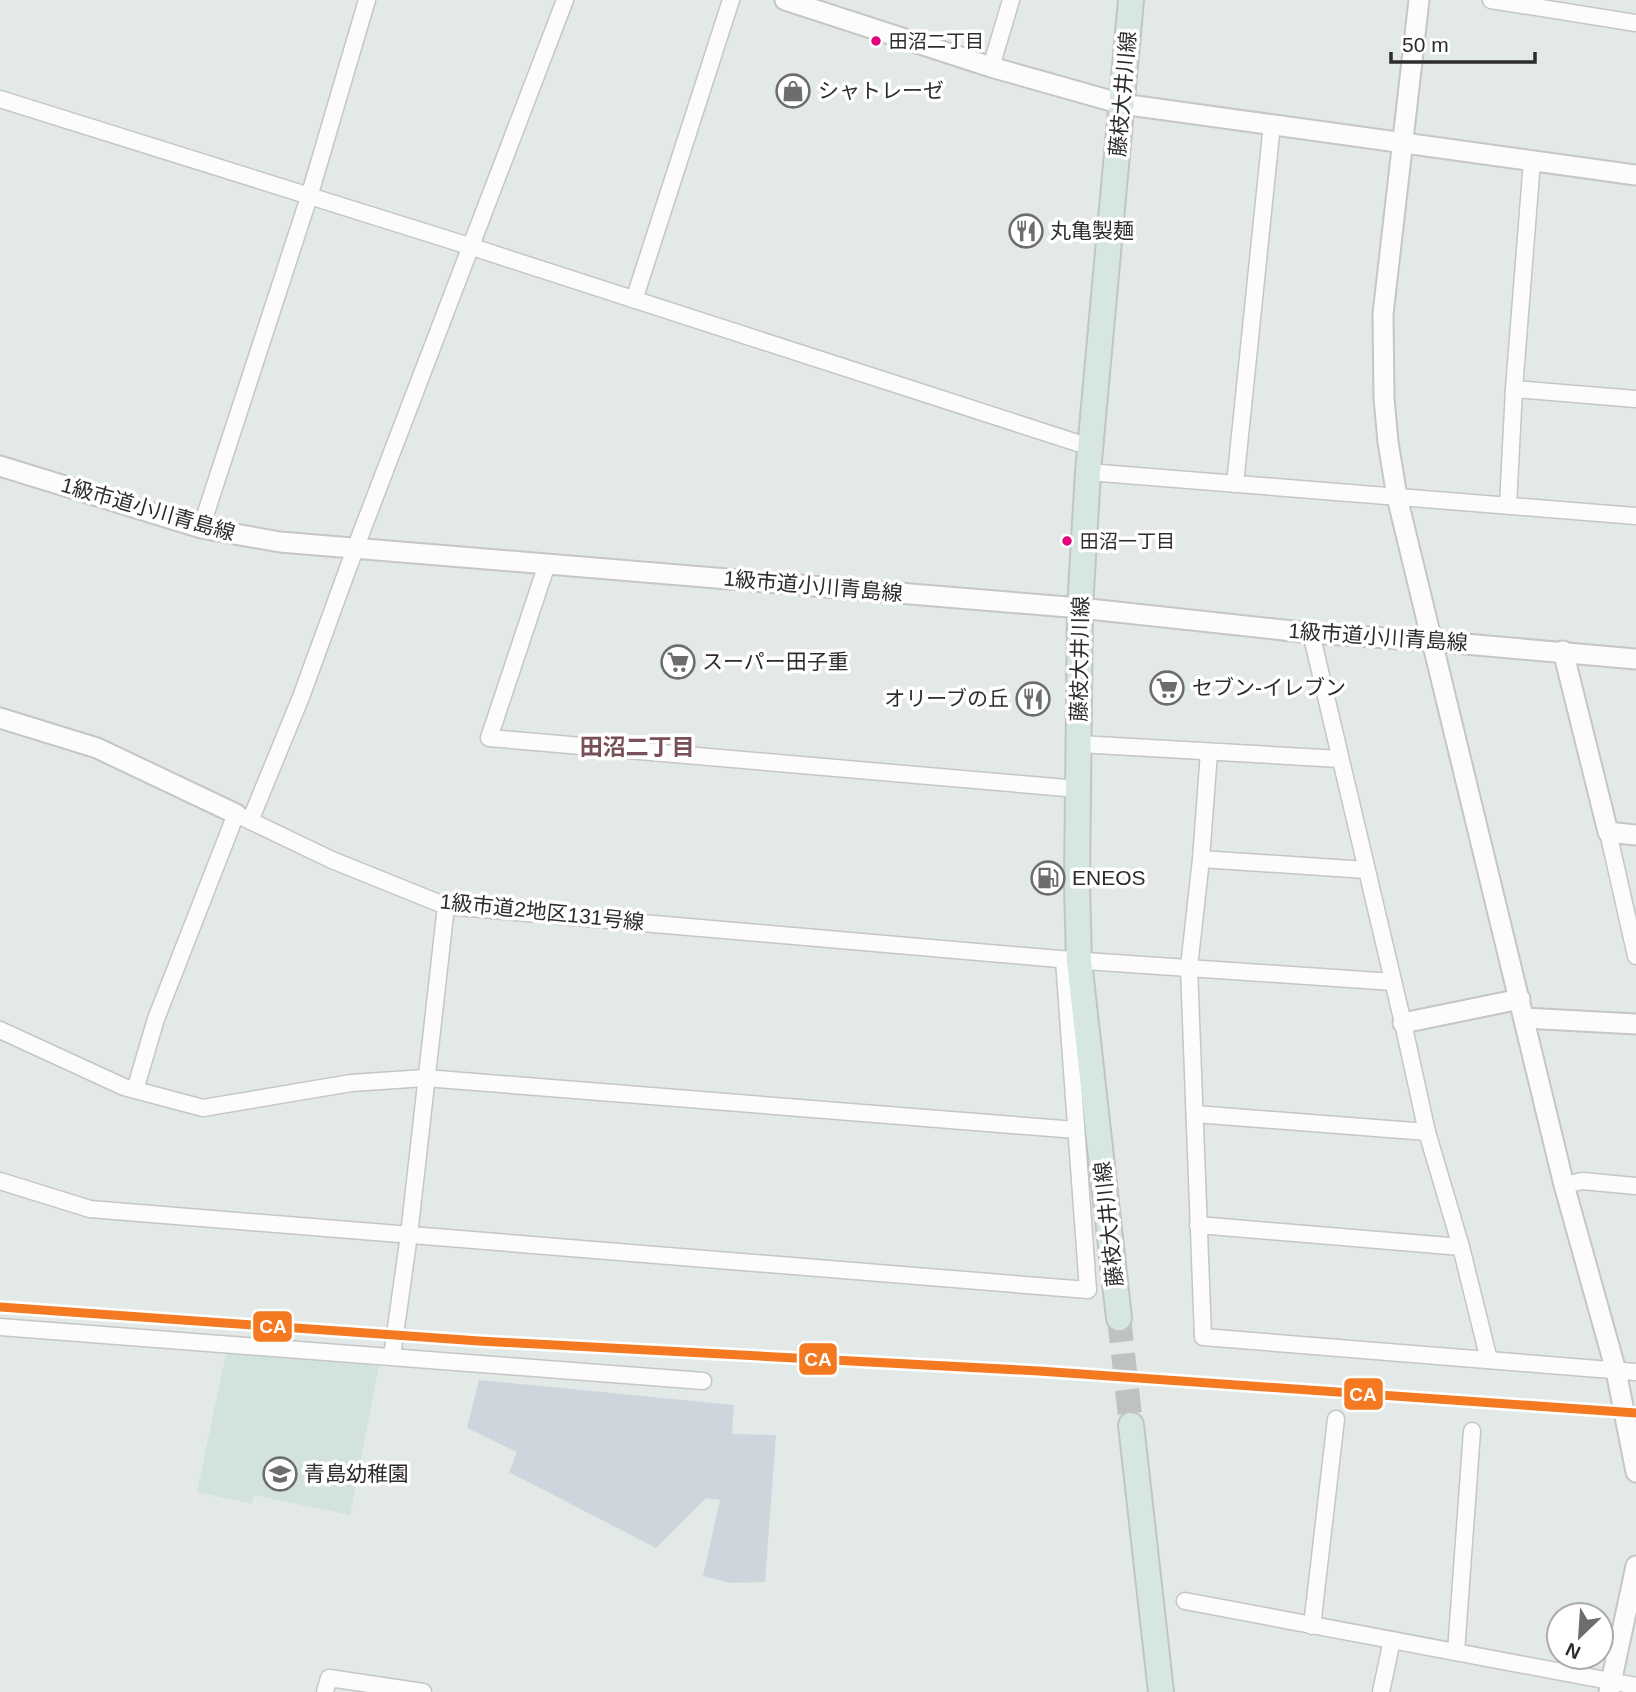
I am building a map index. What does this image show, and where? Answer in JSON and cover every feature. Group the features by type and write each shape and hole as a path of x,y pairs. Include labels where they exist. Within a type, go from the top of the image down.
{"main road":[{"name":"藤枝大井川線","path":"1119,1318 1071,960 1078,789 1080,608 1088,472 1130,0"},
{"path":"1131,1425 1161,1692"}],"street":[{"path":"201,528 309,197 367,0"},
{"path":"135,1090 156,1019 243,817 301,697 469,246 565,0"},
{"path":"634,300 731,0"},
{"path":"785,0 991,67 1122,104 1636,175"},
{"path":"991,67 1011,0"},
{"path":"1419,0 1387,262 1382,354 1388,442 1397,497 1431,641 1564,1185 1626,1372 1636,1472"},
{"path":"1491,0 1555,5 1636,23"},
{"path":"1,103 469,246 1090,447"},
{"path":"1235,484 1272,124"},
{"path":"1508,505 1532,161"},
{"path":"1514,389 1636,399"},
{"name":"1級市道小川青島線","path":"0,466 201,528 280,542 1080,608 1311,634 1563,651 1636,659"},
{"path":"1088,472 1636,516"},
{"path":"547,564 489,738 1078,789"},
{"path":"1311,634 1427,1132 1461,1247 1489,1360"},
{"path":"1563,651 1636,956"},
{"name":"1級市道2地区131号線","path":"0,718 97,748 332,860 446,906 1071,960 1393,982"},
{"path":"1079,744 1340,759"},
{"path":"1209,752 1189,967 1203,1338 1626,1372"},
{"path":"1608,832 1636,835"},
{"path":"1201,859 1366,870"},
{"path":"393,1356 410,1235 425,1078 446,906"},
{"path":"0,1181 90,1209 1088,1290 1076,1130 1071,960"},
{"path":"1403,1023 1520,999"},
{"path":"1524,1018 1636,1024"},
{"path":"0,1030 124,1087 203,1108 351,1083 425,1078 1076,1130"},
{"path":"1195,1114 1427,1132"},
{"path":"1564,1185 1582,1181 1636,1186"},
{"path":"1198,1225 1461,1247"},
{"path":"0,1327 703,1381"},
{"path":"1312,1626 1336,1419"},
{"path":"1455,1652 1472,1431"},
{"path":"1610,1687 1636,1566"},
{"path":"1185,1601 1455,1652 1610,1687 1636,1686"},
{"path":"1381,1692 1392,1640"},
{"path":"326,1692 328,1678 423,1692"}],"shaded area":[{"path":"226,1353 379,1366 350,1515 254,1495 252,1504 197,1492"},
{"path":"479,1380 734,1405 732,1434 776,1435 765,1582 731,1583 703,1576 720,1500 706,1498 656,1548 509,1472 517,1452 467,1428"}],"tunnel":[{"path":"1119,1318 1131,1425"}],"transit line":[{"name":"CA","path":"0,1307 479,1341 1039,1371 1636,1413"}],"place":[{"name":"田沼二丁目","path":"876,41"},
{"name":"シャトレーゼ","path":"793,91"},
{"name":"丸亀製麺","path":"1026,231"},
{"name":"田沼一丁目","path":"1067,541"},
{"name":"スーパー田子重","path":"678,662"},
{"name":"セブン-イレブン","path":"1167,688"},
{"name":"オリーブの丘","path":"1033,699"},
{"name":"ENEOS","path":"1048,878"},
{"name":"青島幼稚園","path":"280,1474"}],"district":[{"name":"田沼二丁目","path":"637,747"}]}
